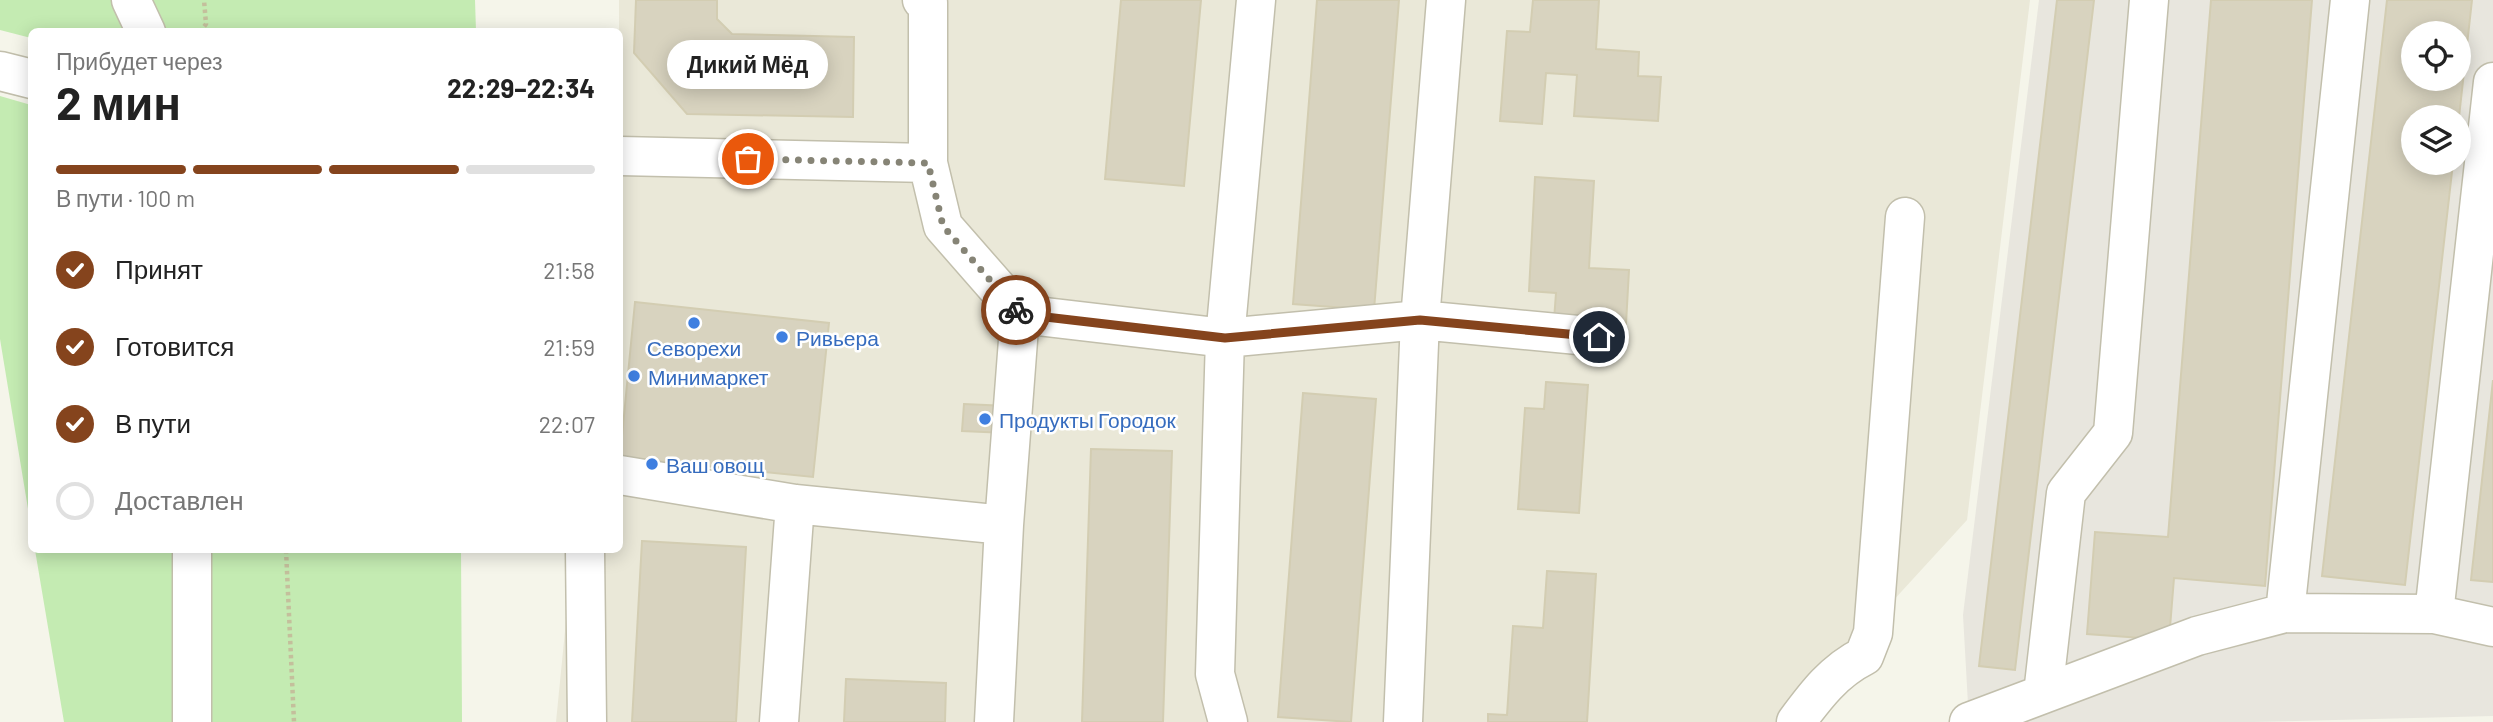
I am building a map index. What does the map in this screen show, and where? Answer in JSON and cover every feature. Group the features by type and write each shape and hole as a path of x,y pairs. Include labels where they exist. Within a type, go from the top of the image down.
{"street":[{"path":"131,0 144,28"},
{"path":"922,0 928,3 928,163 943,226 1020,314 1225,338 1420,320 1599,337"},
{"path":"1228,722 1215,674 1225,338 1256,0"},
{"path":"1403,722 1420,320 1446,0"},
{"path":"2043,694 2066,493 2113,433 2149,0"},
{"path":"2285,613 2350,0"},
{"path":"0,71 28,78"},
{"path":"2434,614 2493,82"},
{"path":"623,156 928,163"},
{"path":"1796,722 1822,687 1844,666 1864,656 1873,634 1905,217"},
{"path":"994,722 1004,526 1020,314"},
{"path":"623,475 795,504 1004,526"},
{"path":"779,722 795,504"},
{"path":"192,553 192,722"},
{"path":"585,553 587,722"},
{"path":"1969,722 2197,636 2285,613 2434,614 2493,626"}],"path":[{"path":"203,28 206,24 204,0"},
{"path":"286,553 294,722"}],"shaded area":[{"path":"619,0 2030,0 1967,520 1782,722 556,722 573,553 623,553 623,28 619,28"},
{"path":"2039,0 2493,0 2493,716 2253,722 1969,722 1963,615"}],"green space":[{"path":"0,0 475,0 476,28 28,28 28,37 0,30"},
{"path":"0,96 28,104 28,509 0,339"},
{"path":"36,553 461,553 462,722 64,722"}],"building":[{"path":"636,0 717,0 717,19 732,34 854,37 853,117 687,114 634,53"},
{"path":"1121,0 1201,0 1184,186 1105,179"},
{"path":"1317,0 1399,0 1374,310 1293,304"},
{"path":"1533,0 1599,0 1596,49 1639,52 1638,76 1661,77 1658,121 1574,116 1577,75 1546,73 1542,124 1500,121 1507,31 1530,32"},
{"path":"2057,0 2094,0 2015,670 1979,666"},
{"path":"2211,0 2312,0 2265,586 2174,578 2169,640 2087,634 2095,532 2168,537"},
{"path":"2387,0 2472,0 2470,21 2401,21 2401,91 2462,91 2460,105 2401,105 2401,175 2452,175 2405,585 2322,576"},
{"path":"1535,177 1594,181 1589,268 1629,270 1626,324 1554,320 1556,293 1529,291"},
{"path":"635,302 829,323 813,477 623,457 623,426"},
{"path":"2493,380 2493,582 2471,580"},
{"path":"1546,382 1588,385 1579,513 1518,509 1525,408 1544,409"},
{"path":"1303,393 1376,399 1351,722 1278,717"},
{"name":"Продукты Городок","path":"964,404 1007,406 1006,433 962,431"},
{"path":"1091,449 1172,451 1163,722 1082,722"},
{"path":"642,541 746,547 736,722 632,722"},
{"path":"1547,571 1596,574 1587,722 1488,722 1488,714 1507,715 1513,626 1543,628"},
{"path":"846,679 946,683 945,722 844,722"}],"way so far":[{"path":"748,159 928,163 943,226 1016,310"}],"place":[{"name":"Дикий Мёд","path":"748,159"},
{"name":"Севорехи","path":"694,323"},
{"name":"Ривьера","path":"782,337"},
{"name":"Минимаркет","path":"634,376"},
{"name":"Продукты Городок","path":"985,419"},
{"name":"Ваш овощ","path":"652,464"}],"route":[{"path":"1016,310 1020,314 1225,338 1420,320 1599,337"}]}
